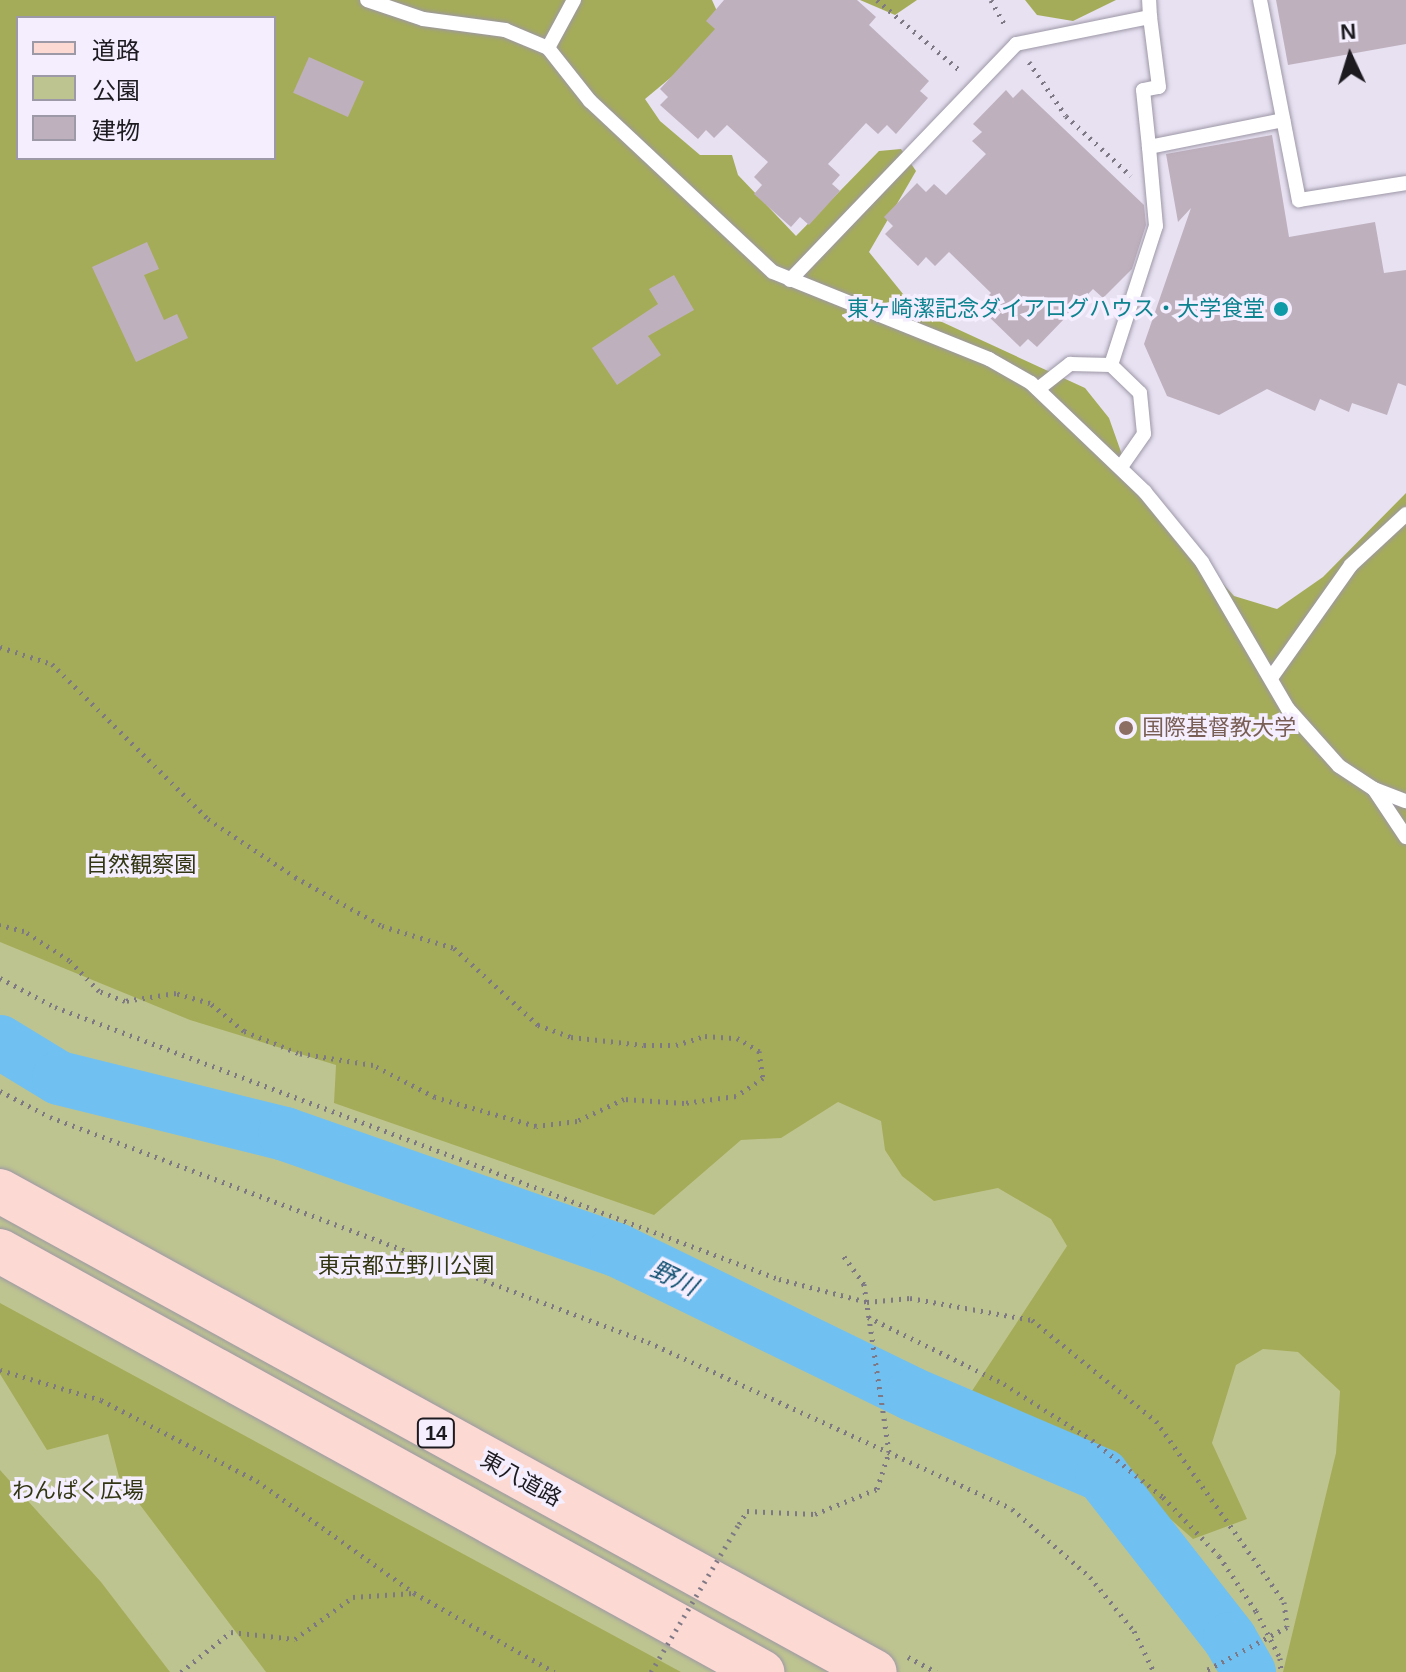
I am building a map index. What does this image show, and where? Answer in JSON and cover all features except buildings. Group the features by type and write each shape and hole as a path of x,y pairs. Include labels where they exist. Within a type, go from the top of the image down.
{"main road":[{"name":"東八道路","path":"0,1191 875,1672"},
{"name":"14","path":"0,1251 762,1672"}],"lane":[{"path":"367,0 423,19 505,30 548,48 590,101 664,166 744,250 790,280 989,359 1038,389 1121,467 1202,562 1288,709 1339,766 1374,789 1406,801"},
{"path":"548,48 574,0"},
{"path":"1111,365 1156,226 1143,90 1159,87 1149,0"},
{"path":"1260,0 1299,200 1406,183"},
{"path":"790,280 1016,44 1150,17"},
{"path":"1149,147 1283,120"},
{"path":"1038,389 1070,364 1111,365 1140,393 1142,407 1144,434 1121,467"},
{"path":"1271,678 1351,565 1406,514"},
{"path":"1374,789 1406,837"}],"path":[{"path":"877,0 976,83"},
{"path":"991,0 1016,44 1066,116 1153,195"},
{"path":"0,647 52,664 208,819 295,877 382,926 454,948 538,1025 571,1037 644,1045 676,1045 705,1036 737,1038 759,1051 763,1078 736,1096 684,1103 624,1099 577,1121 536,1126 435,1097 373,1065 298,1053 244,1031 210,1003 176,993 125,1001 99,991 69,960 24,931 0,925"},
{"path":"0,978 55,1007 779,1279 867,1302 910,1298 1032,1320 1156,1421 1284,1602 1287,1627 1203,1672"},
{"path":"0,1091 50,1117 648,1342 1012,1509 1090,1577 1134,1631 1154,1672"},
{"path":"651,1672 747,1511 815,1514 877,1489 889,1452 867,1302 864,1284 842,1254"},
{"path":"868,1317 1004,1384 1092,1440 1163,1497 1219,1556 1256,1611 1266,1639 1280,1658 1281,1672"},
{"path":"0,1370 101,1400 257,1481 414,1593 554,1672"},
{"path":"181,1672 231,1632 295,1639 353,1597 414,1593"}],"green space":[{"name":"自然観察園","path":"0,0 712,0 720,18 717,39 645,99 660,121 700,155 732,155 738,175 796,236 879,151 901,149 916,171 869,252 916,310 1085,388 1109,418 1132,483 1234,596 1277,609 1323,577 1406,493 1406,1672 1283,1672 1336,1453 1340,1391 1298,1352 1263,1349 1236,1365 1212,1443 1247,1519 1193,1539 1117,1472 964,1403 1067,1246 1051,1219 998,1188 934,1201 902,1176 885,1150 881,1121 838,1102 781,1138 741,1140 654,1215 334,1103 336,1065 190,1020 0,942"},
{"path":"860,0 917,0 895,15"},
{"path":"1025,0 1116,0 1073,21 1037,15"},
{"name":"東京都立野川公園","path":"0,497 1357,1342 1307,1672 0,1672"},
{"path":"0,1303 681,1672 266,1672 119,1477 108,1434 47,1450 0,1374"},
{"path":"0,1470 101,1582 170,1672 0,1672"}],"waterway":[{"name":"野川","path":"0,1042 59,1078 285,1134 617,1250 912,1394 1102,1475 1230,1639 1249,1672"}],"place":[{"name":"東ヶ崎潔記念ダイアログハウス・大学食堂","path":"1281,309"},
{"name":"国際基督教大学","path":"1126,728"}],"park label":[{"name":"わんぱく広場","path":"78,1491"}]}
